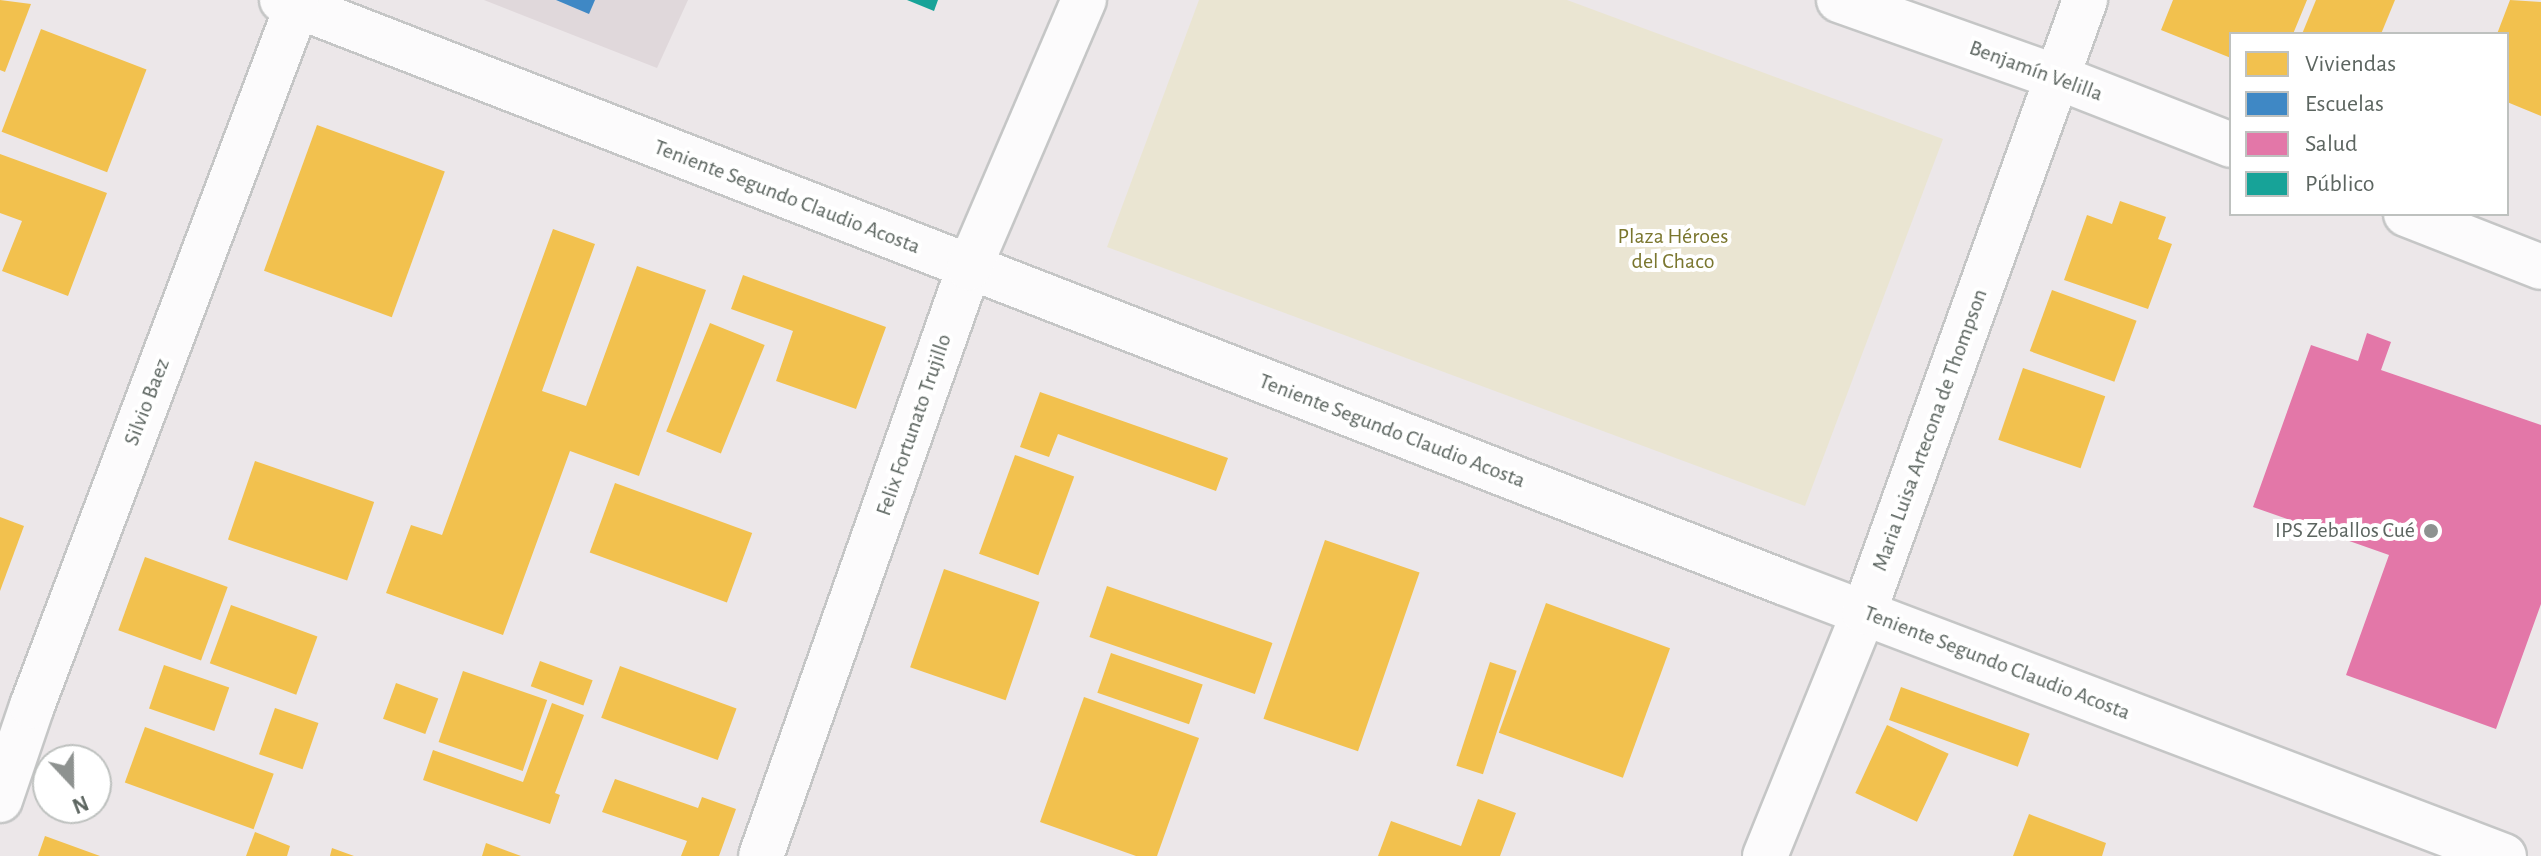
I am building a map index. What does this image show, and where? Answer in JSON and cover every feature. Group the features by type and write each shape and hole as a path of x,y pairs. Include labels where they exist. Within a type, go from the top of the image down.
{"street":[{"name":"Felix Fortunato Trujillo","path":"761,856 969,268 1084,0"},
{"name":"Benjamín Velilla","path":"1839,0 2057,77 2229,144"},
{"name":"Maria Luisa Artecona de Thompson","path":"1765,856 1864,612 2085,0"},
{"name":"Teniente Segundo Claudio Acosta","path":"290,3 969,268 2504,856"},
{"name":"Silvio Baez","path":"0,800 16,700 290,3"},
{"path":"2411,216 2541,267"}],"shaded area":[{"path":"484,0 688,0 657,68"}],"green space":[{"name":"Plaza Héroes del Chaco","path":"1199,0 1567,0 1943,139 1805,506 1107,247"}],"building: Viviendas":[{"path":"0,0 31,4 5,72 0,70"},
{"path":"2173,0 2307,0 2294,32 2229,32 2229,57 2161,30"},
{"path":"2316,0 2395,0 2382,32 2303,32"},
{"path":"2510,0 2541,2 2541,116 2509,103 2509,32 2498,32"},
{"path":"41,29 146,69 107,172 2,132"},
{"path":"317,125 445,172 392,317 264,271"},
{"path":"0,154 107,193 68,296 2,271 22,221 0,213"},
{"path":"2120,201 2166,217 2158,239 2172,244 2148,309 2064,280 2087,215 2112,224"},
{"path":"553,229 595,244 542,391 586,406 637,266 706,290 639,476 570,451 503,635 386,593 411,525 442,535"},
{"path":"743,275 886,327 856,409 776,381 793,331 731,309"},
{"path":"2052,290 2137,321 2114,382 2030,351"},
{"path":"710,323 765,345 721,454 666,431"},
{"path":"2023,368 2105,396 2081,468 1998,440"},
{"path":"1040,392 1228,458 1216,491 1058,434 1049,457 1020,447"},
{"path":"1015,455 1074,477 1038,575 979,554"},
{"path":"255,461 374,502 347,580 228,539"},
{"path":"615,483 752,533 727,602 590,553"},
{"path":"0,517 24,526 0,591"},
{"path":"1325,540 1420,573 1358,751 1263,719"},
{"path":"145,557 228,587 201,660 118,630"},
{"path":"944,569 1039,602 1006,700 910,667"},
{"path":"1107,586 1272,643 1255,694 1089,637"},
{"path":"1546,603 1670,648 1623,778 1499,733"},
{"path":"231,605 317,636 296,695 210,663"},
{"path":"1111,653 1203,685 1189,724 1097,693"},
{"path":"540,661 593,680 583,706 531,686"},
{"path":"1490,662 1517,671 1483,774 1456,766"},
{"path":"164,665 229,687 214,731 149,708"},
{"path":"620,666 737,708 718,760 601,718"},
{"path":"463,671 547,700 523,771 439,742"},
{"path":"396,683 438,698 425,734 383,719"},
{"path":"1901,687 2030,734 2018,767 1889,720"},
{"path":"1084,697 1199,738 1157,856 1136,856 1040,822"},
{"path":"552,703 584,715 555,793 560,795 550,824 423,780 433,750 523,782"},
{"path":"275,708 318,723 303,769 259,754"},
{"path":"1887,725 1949,754 1917,822 1855,793"},
{"path":"145,727 274,774 254,829 125,782"},
{"path":"615,779 698,808 702,797 736,809 719,856 681,856 687,841 602,812"},
{"path":"1478,799 1516,813 1500,856 1378,856 1391,821 1461,846"},
{"path":"2029,814 2106,843 2102,856 2013,856"},
{"path":"255,832 290,846 287,856 246,856"},
{"path":"45,836 100,856 38,856"},
{"path":"486,843 521,856 482,856"},
{"path":"332,848 354,856 330,856"}],"building: Escuelas":[{"path":"556,0 595,0 589,14"}],"building: Salud":[{"name":"IPS Zeballos Cué","path":"2367,333 2391,342 2381,370 2541,425 2541,604 2496,729 2346,675 2389,555 2253,507 2311,345 2358,361"}],"building: Público":[{"path":"907,0 938,0 934,11"}],"place":[{"name":"IPS Zeballos Cué","path":"2431,531"}]}
